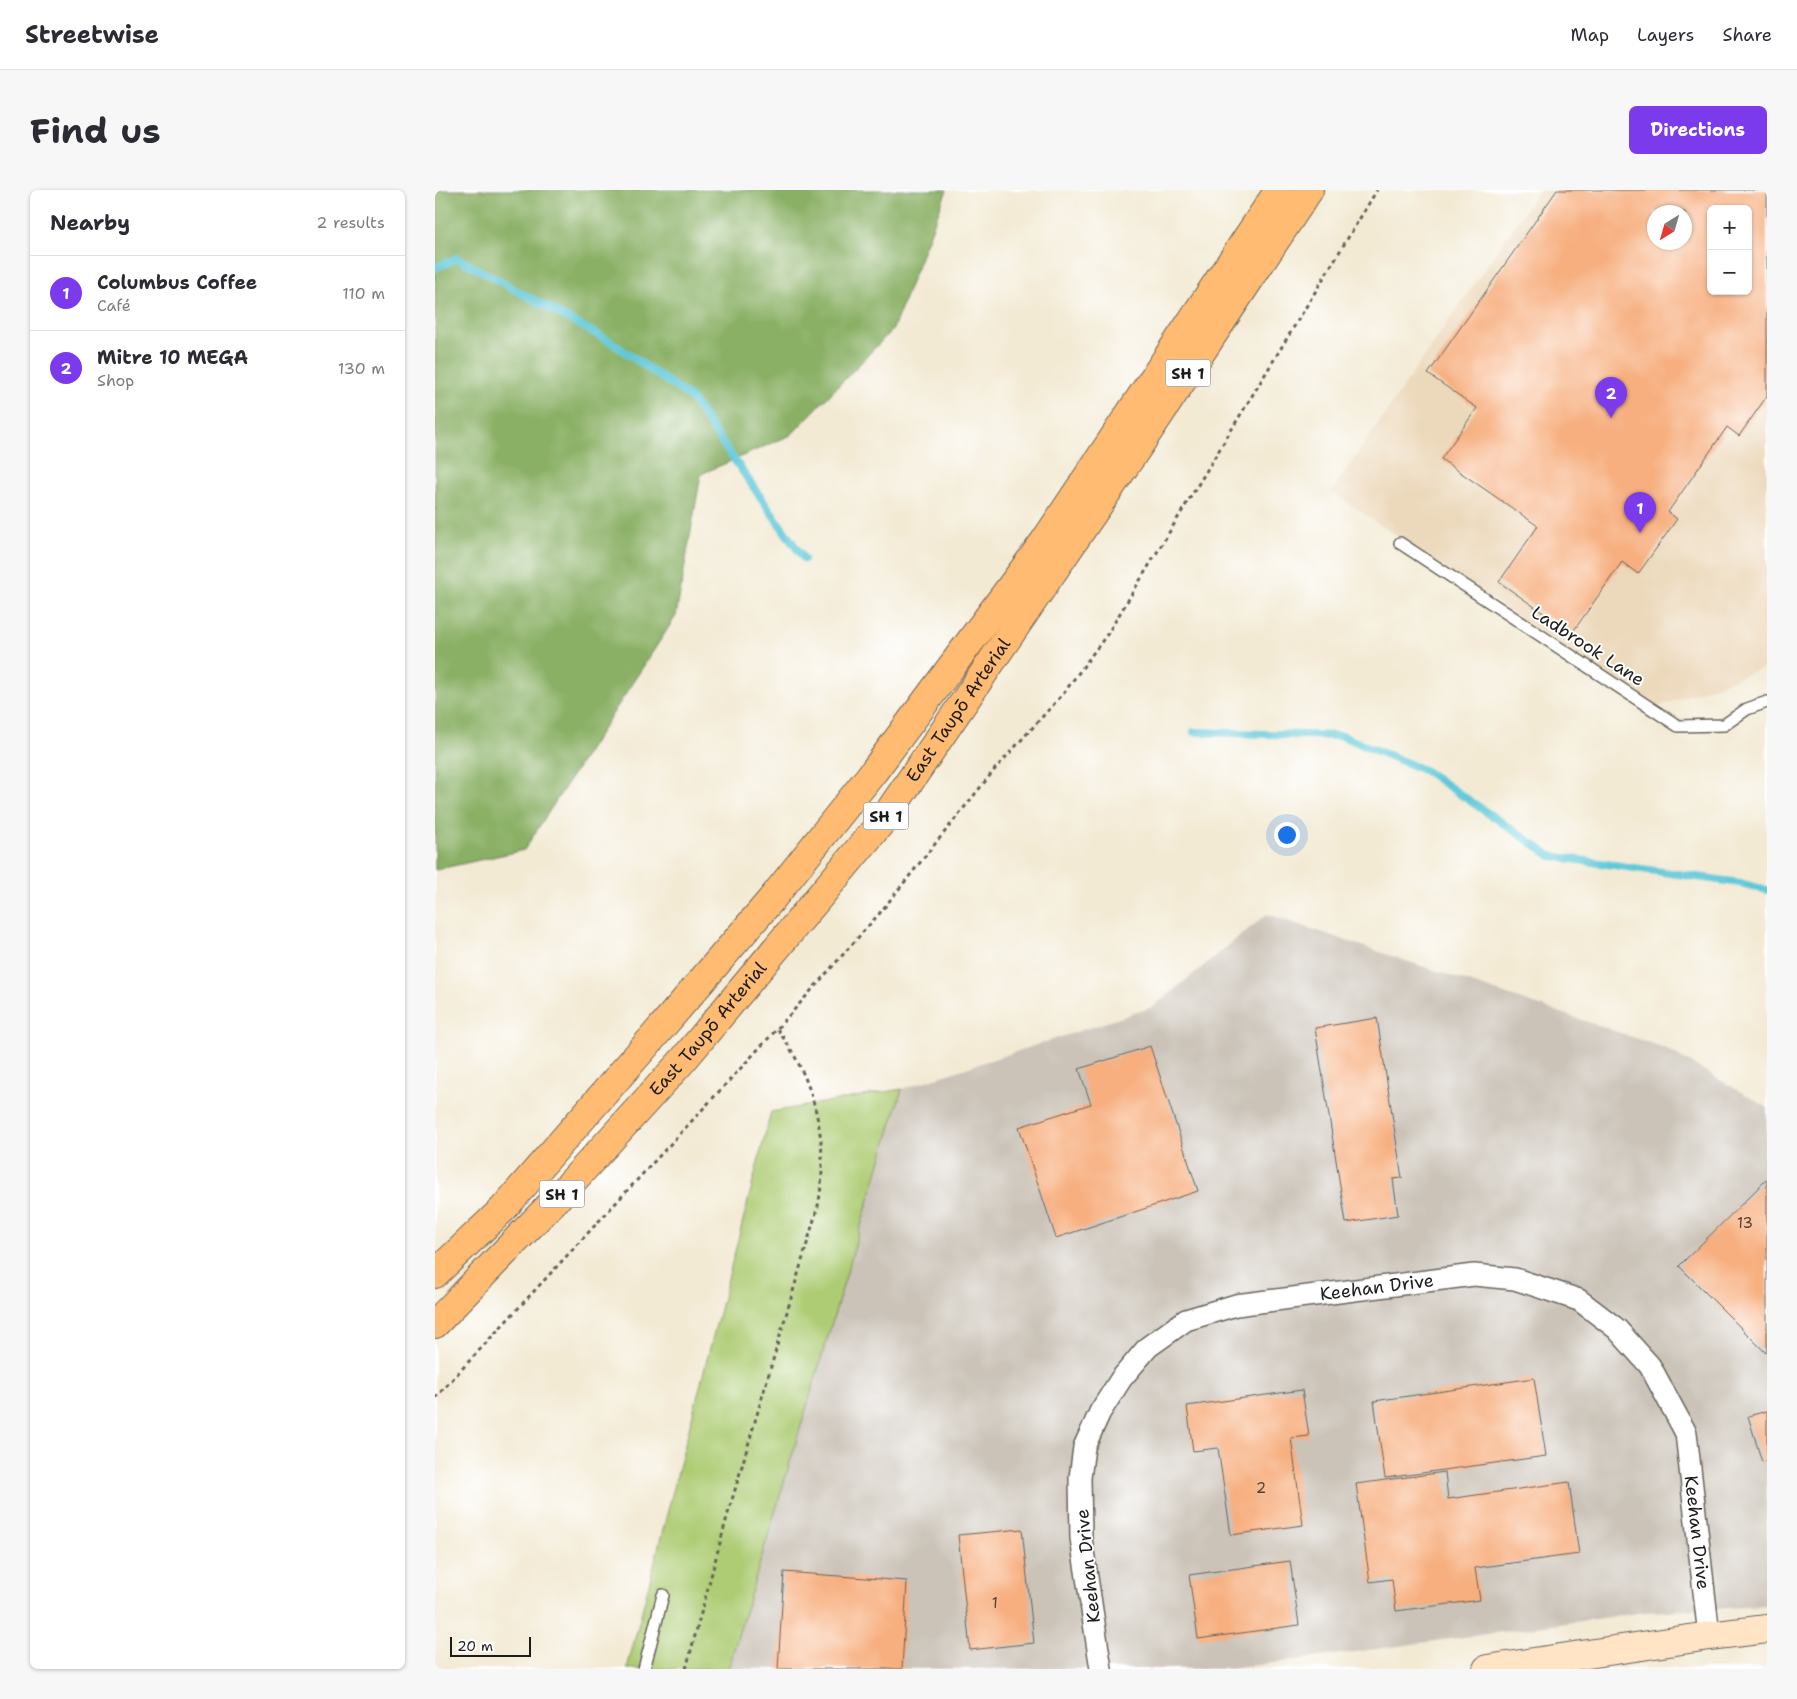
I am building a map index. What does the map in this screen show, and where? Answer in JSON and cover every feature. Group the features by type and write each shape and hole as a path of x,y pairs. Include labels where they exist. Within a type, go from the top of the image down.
{"highway":[{"name":"East Taupō Arterial","path":"435,1274 503,1209 655,1035 771,900 874,771 1044,542 1279,190"},
{"name":"East Taupō Arterial","path":"435,1324 559,1196 684,1059 884,819 1136,450 1309,190"}],"street":[{"name":"Keehan Drive","path":"1101,1669 1081,1538 1081,1478 1084,1447 1100,1412 1121,1379 1148,1347 1186,1320 1236,1305 1474,1275 1515,1279 1579,1300 1617,1329 1650,1366 1685,1433 1709,1636"},
{"path":"1487,1669 1767,1629"}],"lane":[{"name":"Ladbrook Lane","path":"1400,543 1678,726 1724,725 1747,709 1767,702"},
{"path":"644,1669 663,1596"}],"path":[{"path":"435,1398 777,1029 879,914 995,769 1063,694 1109,633 1377,190"},
{"path":"686,1669 729,1507 818,1206 821,1186 823,1166 820,1125 799,1064 777,1029"}],"shaded area":[{"path":"1539,190 1767,190 1767,667 1654,708 1331,492"},
{"path":"1267,914 1665,1048 1767,1107 1767,1606 1647,1612 1230,1669 728,1669 902,1089 1153,1007"}],"green space":[{"path":"435,190 947,190 893,329 791,435 701,474 676,616 524,850 435,870"},
{"path":"902,1089 728,1669 627,1669 771,1112"}],"building":[{"path":"1557,190 1767,190 1767,396 1739,436 1727,427 1668,512 1677,519 1638,574 1622,562 1572,633 1499,582 1538,526 1441,459 1477,408 1428,374"},
{"path":"1377,1018 1402,1178 1393,1179 1398,1215 1346,1223 1315,1028"},
{"path":"1150,1046 1198,1191 1056,1238 1019,1127 1091,1104 1079,1069"},
{"path":"1767,1179 1767,1352 1766,1353 1679,1266"},
{"path":"1534,1378 1546,1456 1385,1478 1374,1401"},
{"path":"1302,1390 1309,1436 1291,1438 1303,1525 1231,1535 1218,1448 1193,1451 1187,1406"},
{"path":"1767,1411 1767,1460 1762,1462 1748,1416"},
{"path":"1445,1472 1448,1499 1569,1482 1579,1554 1475,1568 1480,1600 1396,1611 1392,1579 1370,1582 1356,1484"},
{"path":"1022,1529 1034,1643 970,1650 958,1535"},
{"path":"1290,1561 1299,1625 1198,1639 1189,1575"},
{"path":"784,1572 907,1581 902,1669 778,1669"}],"waterway":[{"path":"435,268 457,258 611,342 691,398 804,559"},
{"path":"1194,732 1342,736 1426,771 1551,856 1740,883 1767,890"}],"place":[{"name":"Mitre 10 MEGA","path":"1611,418"},
{"name":"Columbus Coffee","path":"1640,533"}]}
